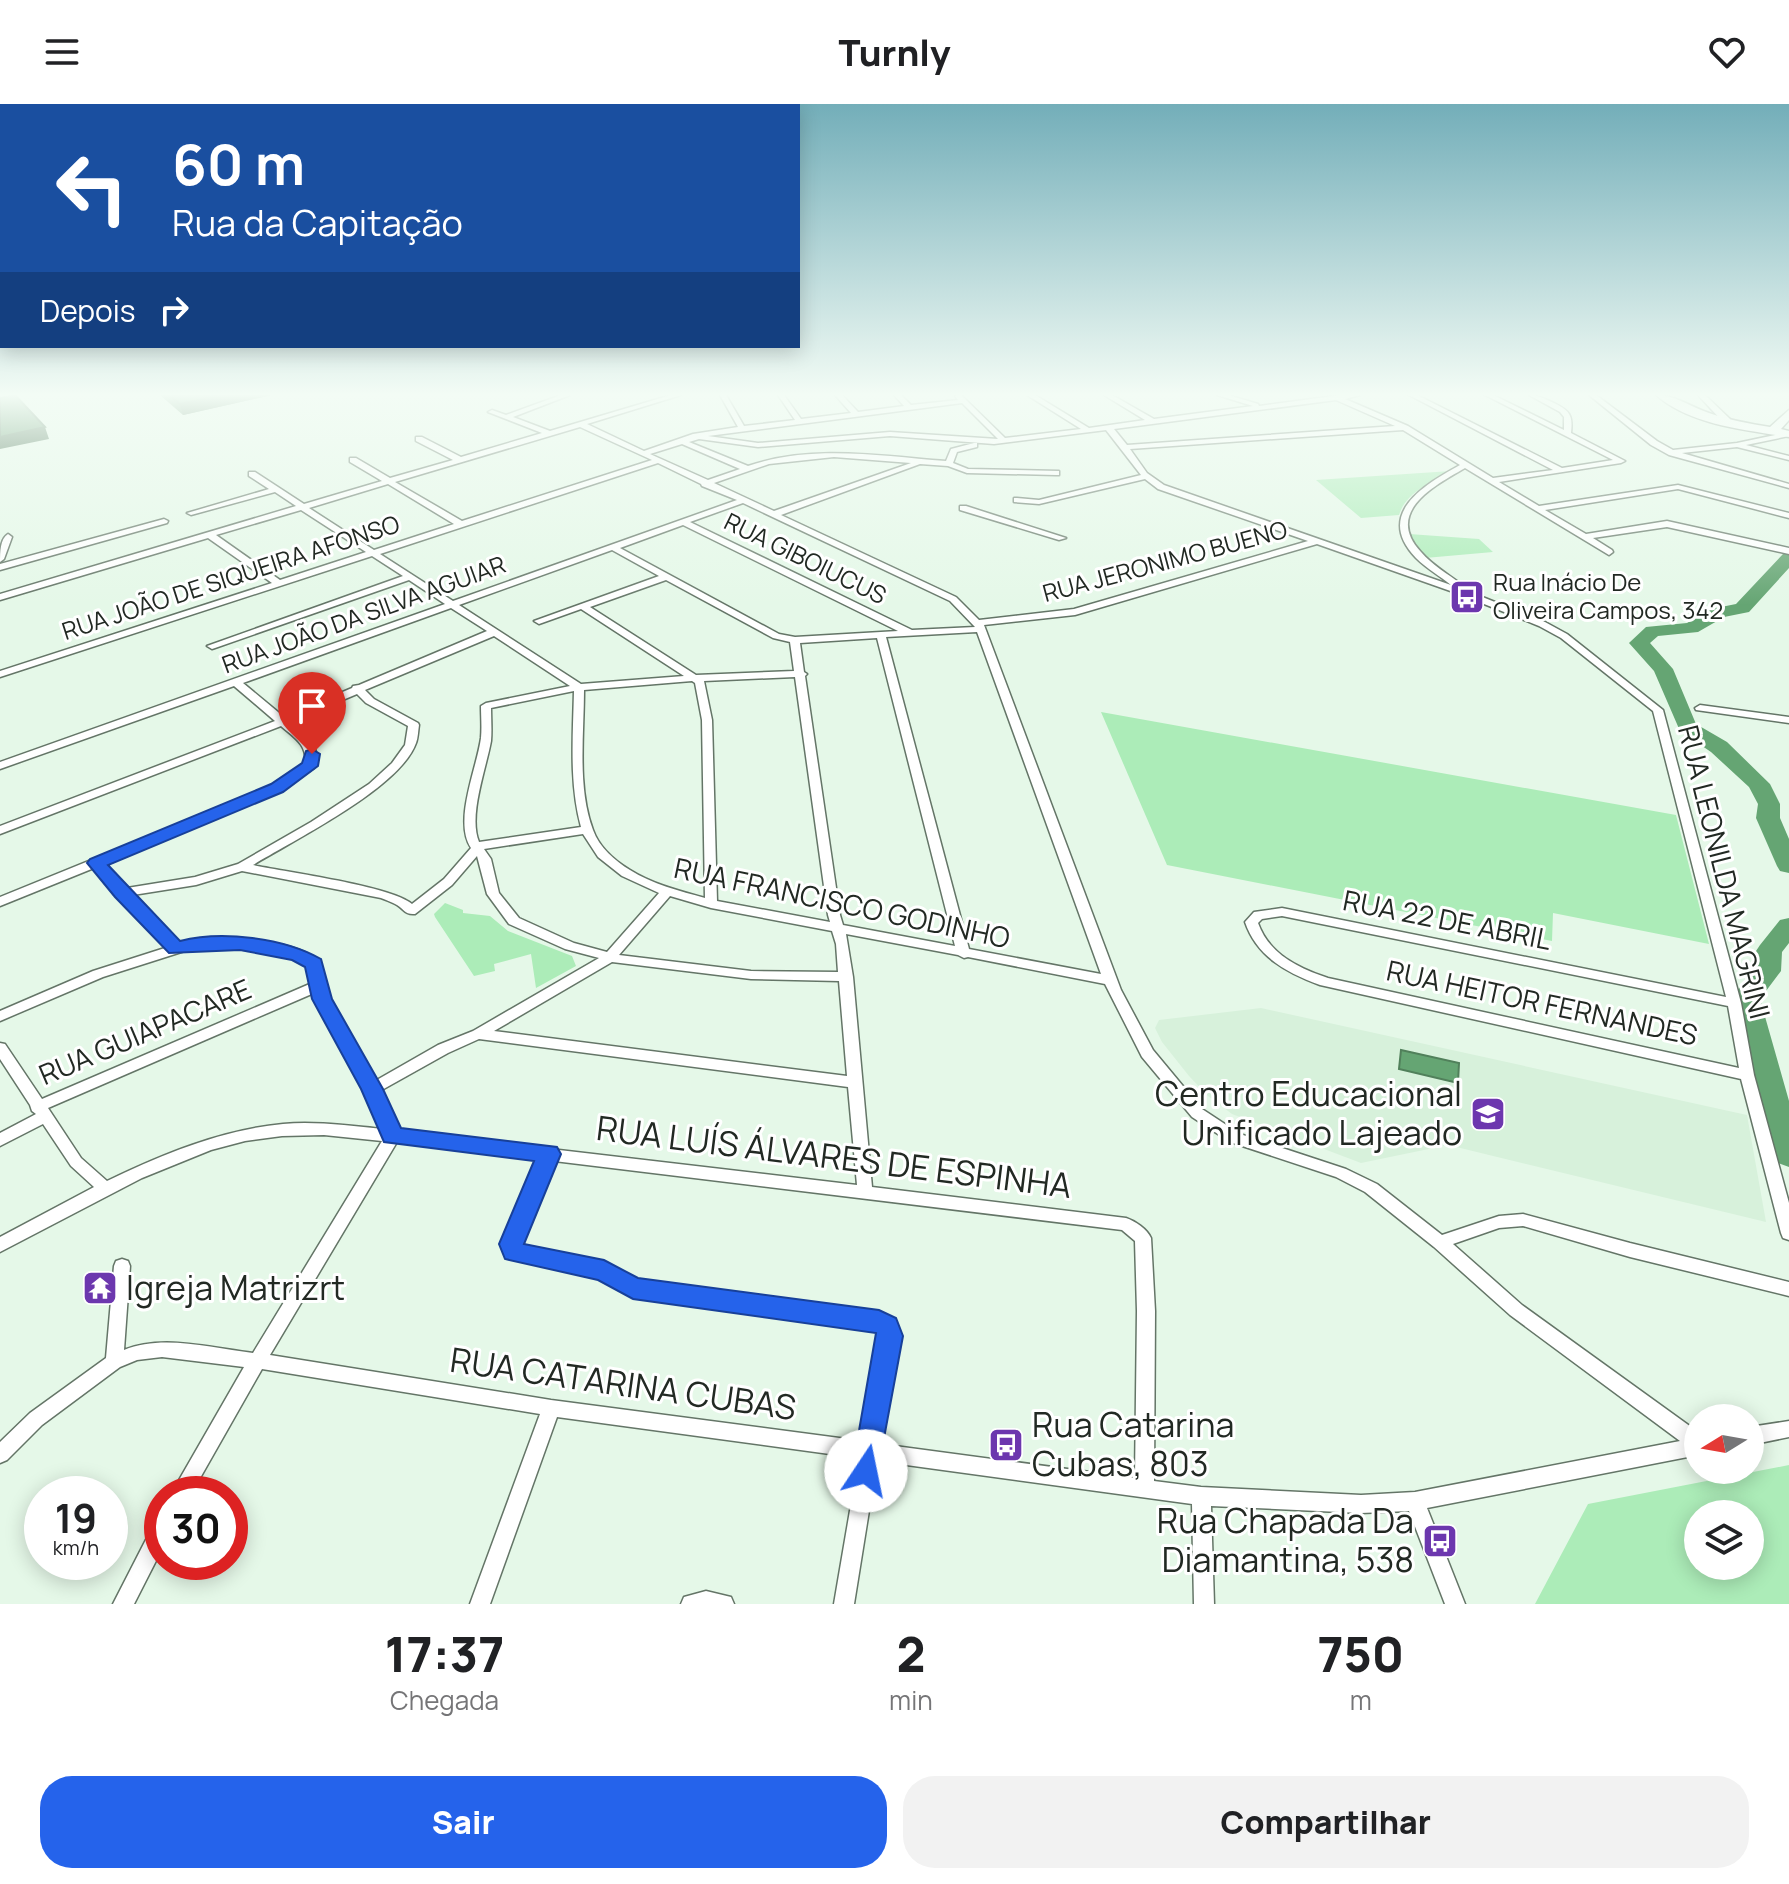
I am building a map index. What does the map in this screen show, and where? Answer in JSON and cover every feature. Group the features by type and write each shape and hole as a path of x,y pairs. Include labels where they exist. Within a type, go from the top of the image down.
{"street":[{"path":"362,465 462,525"},
{"path":"0,597 443,465"},
{"name":"RUA JOÃO DE SIQUEIRA AFONSO","path":"0,674 645,465"},
{"path":"665,465 947,595 979,626 1110,980 1147,1053 1205,1120 1235,1138 1358,1179 1440,1242 1516,1310 1684,1435"},
{"path":"738,465 747,469"},
{"path":"705,484 760,465"},
{"path":"772,515 910,465"},
{"path":"952,465 967,471 1056,473"},
{"path":"1137,465 1144,477 1183,496 1462,592"},
{"path":"1462,592 1413,549 1405,534 1405,519 1408,506 1420,490 1465,465"},
{"path":"1469,465 1609,552"},
{"path":"1549,465 1561,471"},
{"path":"1495,480 1597,465"},
{"path":"1715,465 1789,486"},
{"path":"252,474 579,687"},
{"path":"1017,500 1039,502 1144,477"},
{"path":"1540,508 1658,488 1688,488 1789,516"},
{"path":"191,513 274,490"},
{"name":"RUA JOÃO DA SILVA AGUIAR","path":"0,766 742,501"},
{"path":"963,508 1062,538"},
{"path":"0,567 164,521"},
{"name":"RUA GIBOIUCUS","path":"683,522 910,633"},
{"path":"1586,537 1667,524 1785,550"},
{"path":"210,535 279,584"},
{"path":"0,559 8,537"},
{"name":"RUA JERONIMO BUENO","path":"795,640 910,633 1075,612 1316,541"},
{"path":"612,547 776,636 795,640 834,915 846,977 865,1191"},
{"path":"212,646 409,577"},
{"path":"539,621 666,577"},
{"name":"RUA LEONILDA MAGRINI","path":"1462,592 1518,613 1564,636 1658,710 1734,1003 1747,1075 1789,1233"},
{"path":"584,607 697,678 707,720 711,904"},
{"path":"0,830 283,721 494,632"},
{"path":"881,635 964,954"},
{"path":"802,674 579,687 486,706 486,737 470,816 471,839 479,846 493,894 508,916 570,946 610,957 751,975 846,977"},
{"path":"0,902 277,788 310,766 311,747 236,682"},
{"name":"RUA FRANCISCO GODINHO","path":"579,687 580,808 585,830 599,854 619,870 666,893 711,904 1110,980"},
{"path":"121,893 196,881 242,867 350,804 392,771 416,734 414,725 370,701 357,688"},
{"path":"1700,708 1789,720"},
{"path":"242,867 384,895 403,903 411,911 448,882 479,846 585,830"},
{"path":"96,863 176,948"},
{"path":"372,1089 443,1049 478,1034 610,957 666,893"},
{"name":"RUA 22 DE ABRIL","path":"1325,982 1291,969 1275,957 1253,931 1253,918 1282,912 1734,1003"},
{"path":"0,1016 98,974 176,948 217,943 297,954 314,964 317,986 372,1089 393,1136 191,1476"},
{"name":"RUA HEITOR FERNANDES","path":"1325,982 1747,1075"},
{"name":"RUA GUIAPACARE","path":"0,1140 41,1112 317,986"},
{"path":"478,1034 854,1082"},
{"path":"1,1050 76,1162 106,1189"},
{"name":"RUA LUÍS ÁLVARES DE ESPINHA","path":"0,1245 106,1189 205,1146 282,1130 313,1129 1116,1222 1133,1227 1143,1238 1146,1297 1144,1489"},
{"path":"549,1154 513,1236 511,1244 514,1252 604,1271 633,1288 879,1322 887,1326 889,1336 844,1604"},
{"path":"1440,1242 1499,1222 1523,1220 1789,1289"},
{"path":"114,1362 122,1266"},
{"name":"RUA CATARINA CUBAS","path":"0,1454 36,1419 114,1362 135,1353 162,1349 551,1408 1201,1496 1361,1504 1415,1501 1684,1448"},
{"path":"480,1604 551,1408"},
{"path":"1764,1433 1789,1429"},
{"path":"1201,1496 1204,1604"},
{"path":"1415,1501 1455,1604"},
{"path":"123,1604 144,1564"},
{"path":"691,1604 706,1601 724,1604"}],"shaded area":[{"path":"1451,471 1413,494 1399,515 1361,518 1316,480"},
{"path":"1409,534 1479,539 1493,552 1425,558"},
{"path":"1101,712 1676,815 1709,944 1553,913 1552,941 1167,865"},
{"path":"445,903 463,910 463,913 490,916 508,931 572,956 576,966 536,988 531,954 494,964 495,971 474,976 435,917 434,914"},
{"name":"Centro Educacional Unificado Lajeado","path":"1261,1008 1747,1115 1766,1222 1448,1145 1361,1163 1232,1114 1208,1096 1189,1076 1155,1028 1159,1020"},
{"path":"1401,1050 1459,1063 1458,1083 1399,1069"},
{"path":"1789,1465 1789,1604 1535,1604 1588,1504 1691,1484 1764,1484 1764,1470"}],"waterway":[{"path":"1789,558 1742,608 1718,613 1691,628 1653,631 1639,643 1663,669 1687,727 1719,747 1759,784 1769,804 1768,818 1789,866"},
{"path":"1789,926 1769,951 1765,977 1746,996 1789,1155"}],"place":[{"name":"Rua Inácio De Oliveira Campos, 342","path":"1467,597"},
{"name":"Centro Educacional Unificado Lajeado","path":"1488,1114"},
{"name":"Igreja Matrizrt","path":"100,1288"},
{"name":"Rua Catarina Cubas, 803","path":"1006,1445"},
{"name":"Rua Chapada Da Diamantina, 538","path":"1440,1541"}],"route":[{"path":"312,754 310,766 277,788 96,863 176,948 193,944 240,944 297,954 314,964 322,999 342,1031 393,1136 549,1154 513,1236 511,1248 514,1252 604,1271 633,1288 879,1322 887,1326 889,1336 866,1471"}]}
